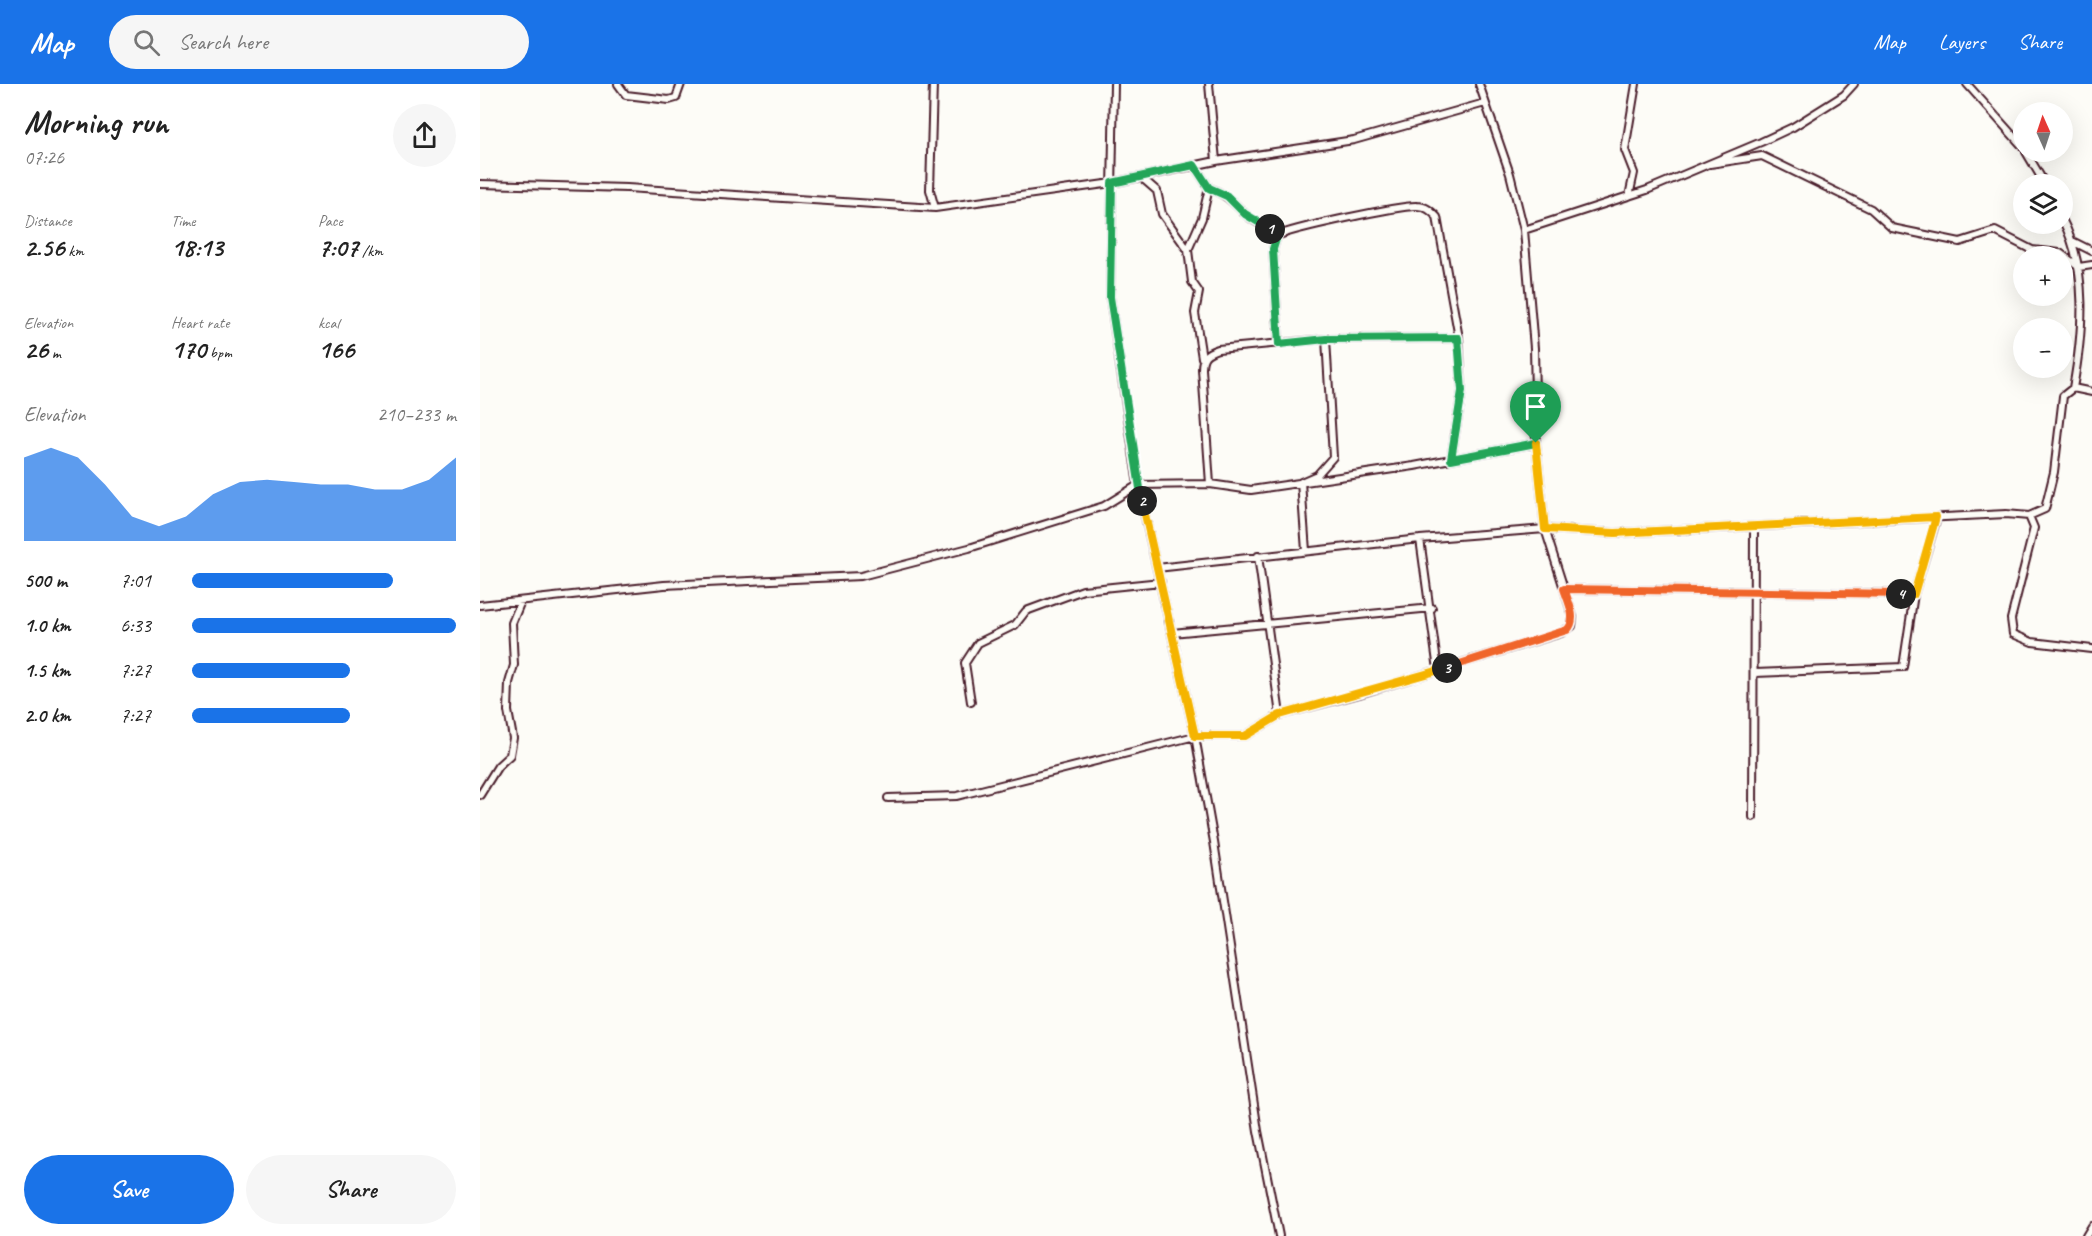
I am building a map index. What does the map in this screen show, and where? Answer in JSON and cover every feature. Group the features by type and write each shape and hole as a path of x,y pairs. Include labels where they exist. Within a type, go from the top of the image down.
{"street":[{"path":"618,84 626,95 669,100 676,98 681,84"},
{"path":"933,84 930,190 935,208"},
{"path":"1114,84 1110,297 1138,485 1195,736 1214,842 1258,1131 1279,1236"},
{"path":"1209,84 1216,160"},
{"path":"888,798 957,796 1195,736 1245,736 1280,715 1438,670 1567,630 1572,626 1573,617 1545,529 1536,443 1534,348 1524,230 1510,174 1479,84"},
{"path":"1629,196 1634,173 1625,150 1636,84"},
{"path":"1524,230 1629,196 1710,164 1793,127 1844,94 1854,84"},
{"path":"1967,84 2013,136"},
{"path":"480,184 604,186 935,208 1112,183 1216,160 1354,140 1485,103"},
{"path":"1710,164 1762,156 1871,209 1892,228 1960,242 1995,231 2032,250 2060,253 2079,267 2092,265"},
{"path":"1194,165 1209,188 1227,196 1245,214 1269,228 1277,236"},
{"path":"1141,177 1157,191 1162,214 1188,250 1192,282 1199,292 1195,313 1202,358 1210,484"},
{"path":"1188,250 1202,218 1209,188"},
{"path":"1277,236 1394,208 1417,206 1430,210 1437,217 1458,338 1462,391 1451,459"},
{"path":"1157,568 1420,539 1545,529 1615,533 2006,513 2029,516 2045,508 2054,472 2063,396 2073,388 2080,348 2079,267 2074,242 2070,234"},
{"path":"1277,236 1273,249 1279,344"},
{"path":"2074,242 2092,251"},
{"path":"1202,358 1206,353 1218,349 1326,339 1458,338"},
{"path":"1301,482 1317,475 1333,457 1326,339"},
{"path":"2073,388 2092,392"},
{"path":"480,605 664,585 861,576 969,548 1104,506 1138,485 1210,484 1251,490 1451,459 1536,443"},
{"path":"1301,482 1306,551"},
{"path":"2029,516 2034,528 2011,619 2013,634 2031,642 2092,649"},
{"path":"1755,673 1903,667 1914,594 1936,517"},
{"path":"1753,818 1756,593 1754,527"},
{"path":"1420,539 1432,608 1438,670"},
{"path":"1258,556 1280,715"},
{"path":"971,702 965,663 978,643 1015,625 1026,611 1083,590 1161,582"},
{"path":"1564,589 1914,594"},
{"path":"480,795 498,766 510,755 513,738 508,711 509,683 514,665 512,623 521,600"},
{"path":"1172,633 1432,608"},
{"path":"2086,1236 2092,1226"}],"route":[{"path":"1194,165 1209,188 1227,196 1245,214 1269,228 1277,236 1273,249 1279,344 1326,339 1458,338 1462,391 1451,459 1536,443 1545,529 1615,533 1936,517 1914,594 1564,589 1573,617 1572,626 1561,633 1359,694 1280,715 1245,736 1195,736 1138,485 1110,297 1112,183 1194,165"}]}
